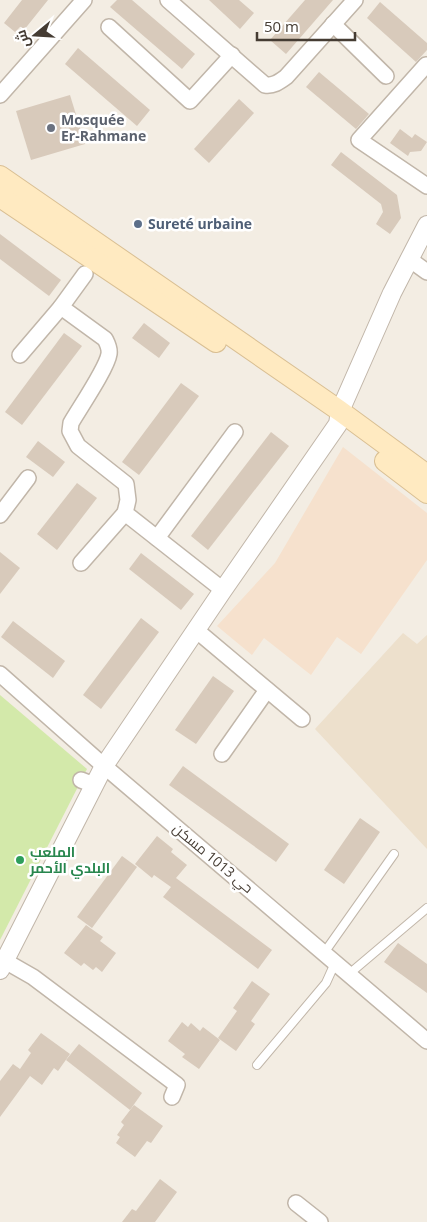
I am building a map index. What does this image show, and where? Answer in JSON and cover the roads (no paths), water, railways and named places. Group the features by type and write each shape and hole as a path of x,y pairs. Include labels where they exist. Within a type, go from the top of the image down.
{"main road":[{"path":"0,176 339,418 427,493"},
{"path":"0,197 427,475"}],"street":[{"path":"0,95 84,0"},
{"path":"168,0 265,85 274,85 286,77 355,0"},
{"path":"333,24 386,76"},
{"path":"109,27 190,101 232,55"},
{"path":"426,65 359,140 427,186"},
{"path":"172,1097 177,1085 34,977 2,965 87,783 104,766 339,418 392,293 427,225"},
{"path":"410,259 427,272"},
{"path":"20,355 61,307 85,274"},
{"path":"61,307 105,338 109,355 71,423 70,431 78,446 126,484 128,500 125,513 81,563"},
{"path":"157,538 235,432"},
{"path":"0,515 28,478"},
{"path":"125,513 223,590"},
{"path":"196,630 302,719"},
{"name":"حي 1013 مسكن","path":"0,674 104,766 427,1041"},
{"path":"222,754 267,690"},
{"path":"296,1204 320,1222"}],"lane":[{"path":"257,1064 326,983 330,958 394,854"},
{"path":"348,974 427,908"}],"place":[{"name":"Mosquée Er-Rahmane","path":"51,128"},
{"name":"Sureté urbaine","path":"138,224"},
{"name":"الملعب البلدي الأحمر","path":"20,860"}]}
